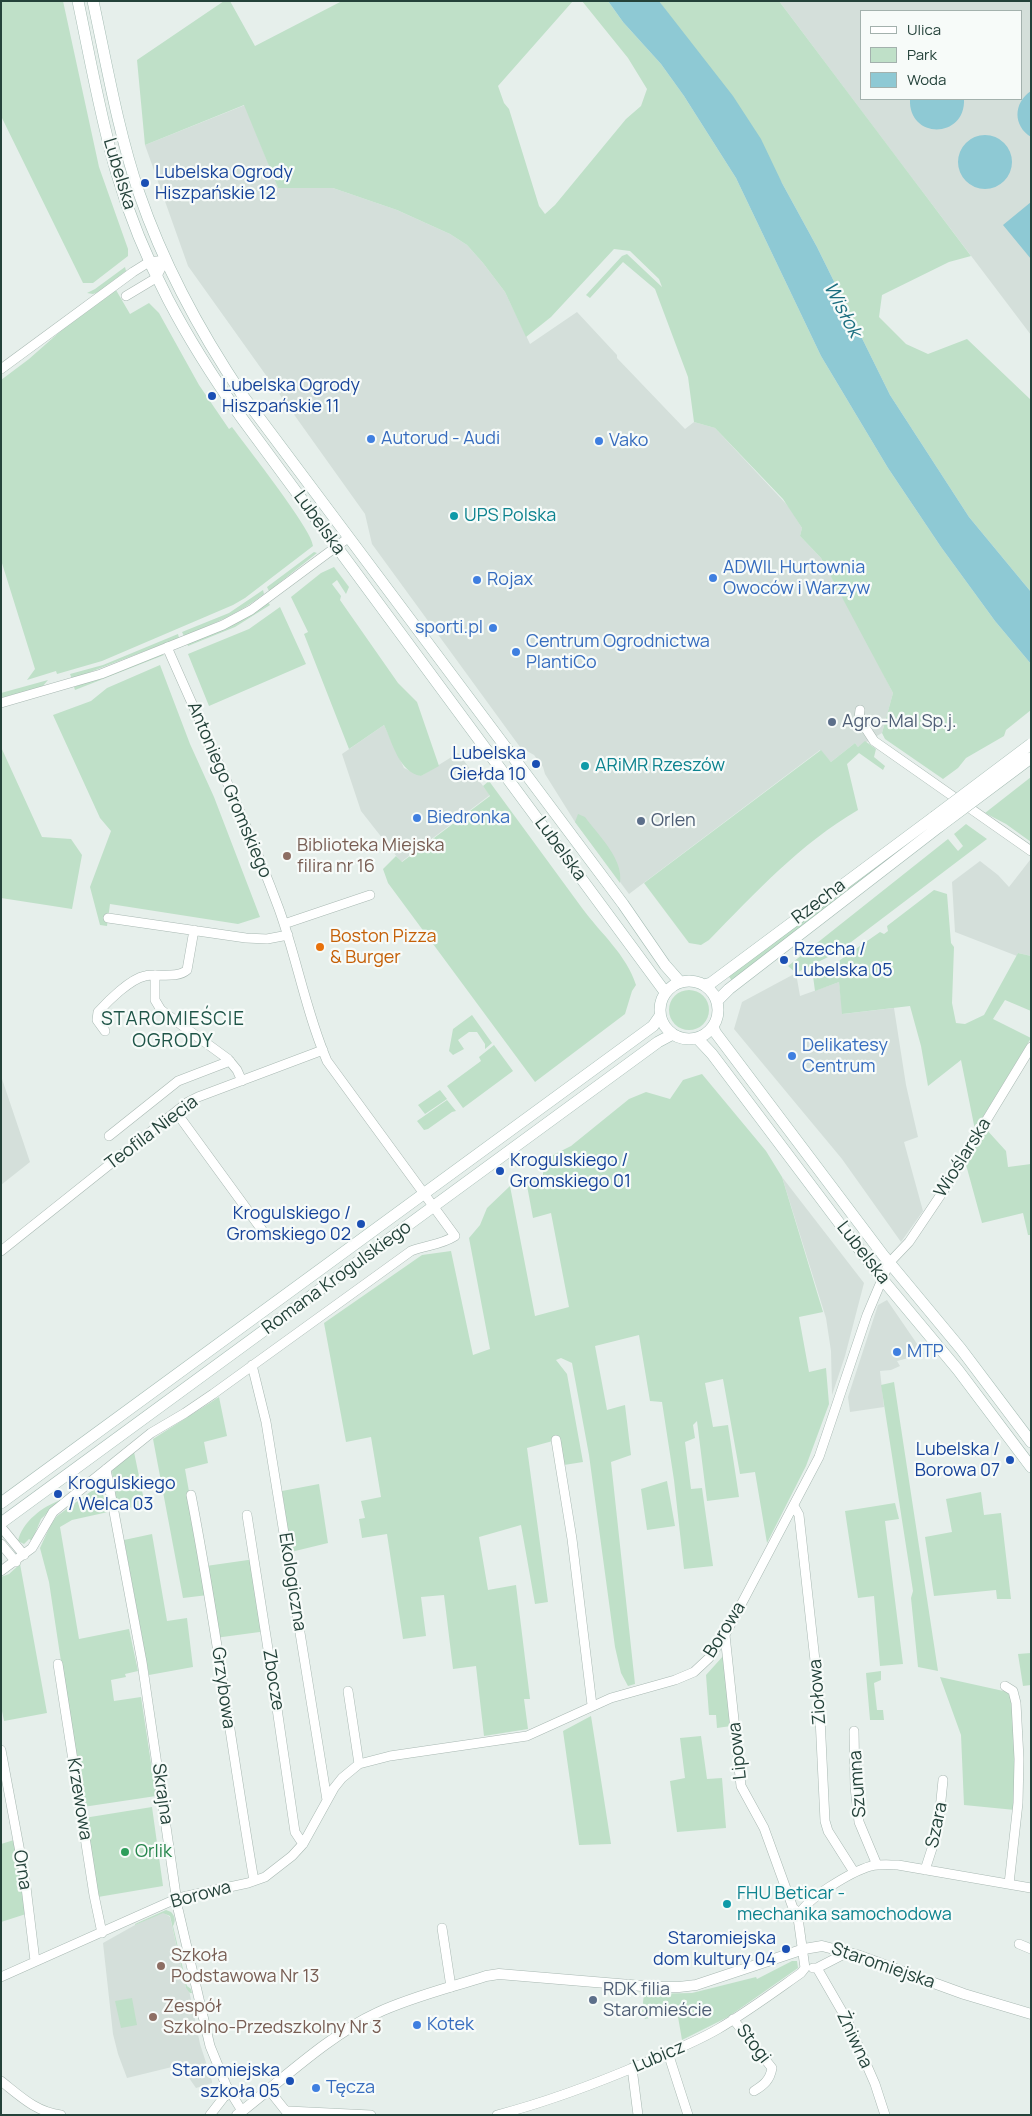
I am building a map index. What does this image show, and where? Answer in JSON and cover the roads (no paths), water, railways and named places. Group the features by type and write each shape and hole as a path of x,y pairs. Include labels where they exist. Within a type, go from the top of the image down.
{"main road":[{"name":"Lubelska","path":"78,1 116,173 156,278 193,347 243,420 665,992"},
{"name":"Lubelska","path":"93,1 123,139 139,192 165,260 202,332 255,411 348,538 623,904 668,970 680,982"},
{"path":"243,420 252,419 255,411"},
{"path":"937,822 1031,744"},
{"path":"937,822 1031,758"},
{"name":"Rzecha","path":"704,985 711,983 937,822"},
{"name":"Rzecha","path":"717,1001 729,989 937,822"},
{"path":"694,981 704,985 712,992 717,1001 718,1012 713,1026 705,1034 697,1038 685,1039 665,1028 660,1016 660,1002 665,992 680,982 694,981"},
{"name":"Romana Krogulskiego","path":"1,1503 652,1026 660,1016"},
{"name":"Lubelska","path":"713,1026 715,1032 889,1263 961,1349 1031,1442"},
{"name":"Romana Krogulskiego","path":"1,1522 666,1036 673,1034"},
{"name":"Lubelska","path":"697,1038 712,1054 883,1280 958,1370 1031,1467"}],"street":[{"path":"1,369 149,262 165,260"},
{"path":"126,296 156,278 165,260"},
{"path":"1,703 101,674 223,624 251,610 348,538"},
{"name":"Antoniego Gromskiego","path":"167,647 259,856 288,936 327,1061 455,1236 438,1245 423,1246 411,1251 252,1365"},
{"path":"860,710 860,718 874,741 1031,851"},
{"path":"284,924 370,895"},
{"path":"108,918 246,938 288,936"},
{"path":"105,1030 97,1020 98,1012 135,979 144,976 177,975 187,970 194,930"},
{"path":"155,975 155,1000 161,1010 230,1061 237,1070 242,1082"},
{"name":"Wioślarska","path":"889,1263 908,1242 941,1194 1031,1047"},
{"name":"Teofila Niecia","path":"1,1251 176,1112 198,1097 323,1050"},
{"path":"109,1136 178,1081 230,1061"},
{"path":"176,1112 262,1230"},
{"name":"Borowa","path":"1,1977 178,1898 254,1881 275,1870 303,1844 327,1800 342,1778 359,1764 390,1756 527,1736 560,1723 592,1706 694,1672 709,1658 725,1635 819,1457 866,1315 889,1263"},
{"path":"1,1571 16,1562 37,1541 53,1512 151,1433 186,1413 252,1365"},
{"name":"Ekologiczna","path":"252,1365 266,1422 327,1800"},
{"path":"556,1440 572,1539 592,1706"},
{"name":"Skrajna","path":"106,1469 142,1662 178,1898 178,1909 209,2042 216,2062 240,2113"},
{"name":"Grzybowa","path":"191,1495 203,1557 254,1881"},
{"name":"Ziołowa","path":"794,1506 798,1515 820,1697 825,1821 828,1831 854,1872"},
{"name":"Zbocze","path":"247,1515 295,1832 303,1844"},
{"path":"1,1527 24,1555"},
{"path":"1,1544 16,1562"},
{"name":"Lipowa","path":"725,1635 741,1786 764,1828 792,1908 799,1913"},
{"name":"Krzewowa","path":"58,1664 94,1895 102,1933"},
{"path":"1005,1686 1013,1691 1016,1703 1019,1759 1018,1803 1009,1884"},
{"path":"348,1691 359,1764"},
{"name":"Szumna","path":"854,1730 855,1787 859,1822 877,1865"},
{"name":"Orna","path":"1,1750 25,1879 35,1961"},
{"name":"Szara","path":"925,1870 938,1830 944,1780"},
{"path":"848,1952 817,1968 805,1968 804,1949 798,1918 799,1913 808,1904 854,1872 877,1865 898,1866 1031,1888"},
{"path":"442,1928 451,1987"},
{"path":"1019,1944 1031,1949"},
{"name":"Staromiejska","path":"240,2113 341,2034 376,2014 451,1987 499,1974 654,1987 679,1987 714,1980 804,1949 822,1946 848,1952 964,1994 1031,2014"},
{"name":"Lubicz","path":"497,2115 524,2112 668,2053 717,2030 801,1973 805,1968"},
{"name":"Żniwna","path":"817,1968 847,2020 875,2084 885,2115"},
{"name":"Stogi","path":"733,2019 772,2068 764,2085 754,2090"},
{"path":"668,2053 688,2115"},
{"path":"632,2068 638,2115"},
{"path":"1,2081 28,2103 45,2111 61,2115"},
{"path":"269,2090 288,2113 371,2115"},
{"path":"210,2115 224,2097 230,2093"}],"water":[{"name":"Wisłok","path":"608,1 659,1 733,96 761,139 890,395 969,517 1031,592 1031,664 995,621 941,547 888,468 821,356 736,178 684,96 661,64 623,22"},
{"path":"1031,91 1031,137 1025,132 1018,121 1018,108 1025,96"},
{"path":"910,100 964,100 962,112 956,122 947,127 927,128 918,122 912,112"},
{"path":"980,135 990,135 1000,139 1008,147 1012,162 1008,177 1000,185 990,189 980,189 970,185 962,177 958,167 958,157 962,147 970,139"},
{"path":"1031,202 1031,259 1003,225"}],"place":[{"name":"Lubelska Ogrody Hiszpańskie 12","path":"145,183"},
{"name":"Lubelska Ogrody Hiszpańskie 11","path":"212,396"},
{"name":"Autorud - Audi","path":"371,439"},
{"name":"Vako","path":"599,441"},
{"name":"UPS Polska","path":"454,516"},
{"name":"ADWIL Hurtownia Owoców i Warzyw","path":"713,578"},
{"name":"Rojax","path":"477,580"},
{"name":"sporti.pl","path":"493,628"},
{"name":"Centrum Ogrodnictwa PlantiCo","path":"516,652"},
{"name":"Agro-Mal Sp.j.","path":"832,722"},
{"name":"Lubelska Giełda 10","path":"536,764"},
{"name":"ARiMR Rzeszów","path":"585,766"},
{"name":"Biedronka","path":"417,818"},
{"name":"Orlen","path":"641,821"},
{"name":"Biblioteka Miejska filira nr 16","path":"287,856"},
{"name":"Boston Pizza & Burger","path":"320,947"},
{"name":"Rzecha / Lubelska 05","path":"784,960"},
{"name":"Delikatesy Centrum","path":"792,1056"},
{"name":"Krogulskiego / Gromskiego 01","path":"500,1171"},
{"name":"Krogulskiego / Gromskiego 02","path":"361,1224"},
{"name":"MTP","path":"897,1352"},
{"name":"Lubelska / Borowa 07","path":"1010,1460"},
{"name":"Krogulskiego / Welca 03","path":"58,1494"},
{"name":"Orlik","path":"125,1852"},
{"name":"FHU Beticar - mechanika samochodowa","path":"727,1904"},
{"name":"Staromiejska dom kultury 04","path":"786,1949"},
{"name":"Szkoła Podstawowa Nr 13","path":"161,1966"},
{"name":"RDK filia Staromieście","path":"593,2000"},
{"name":"Zespół Szkolno-Przedszkolny Nr 3","path":"153,2017"},
{"name":"Kotek","path":"417,2025"},
{"name":"Staromiejska szkoła 05","path":"290,2081"},
{"name":"Tęcza","path":"316,2088"}],"district":[{"name":"STAROMIEŚCIE OGRODY","path":"173,1031"}]}
